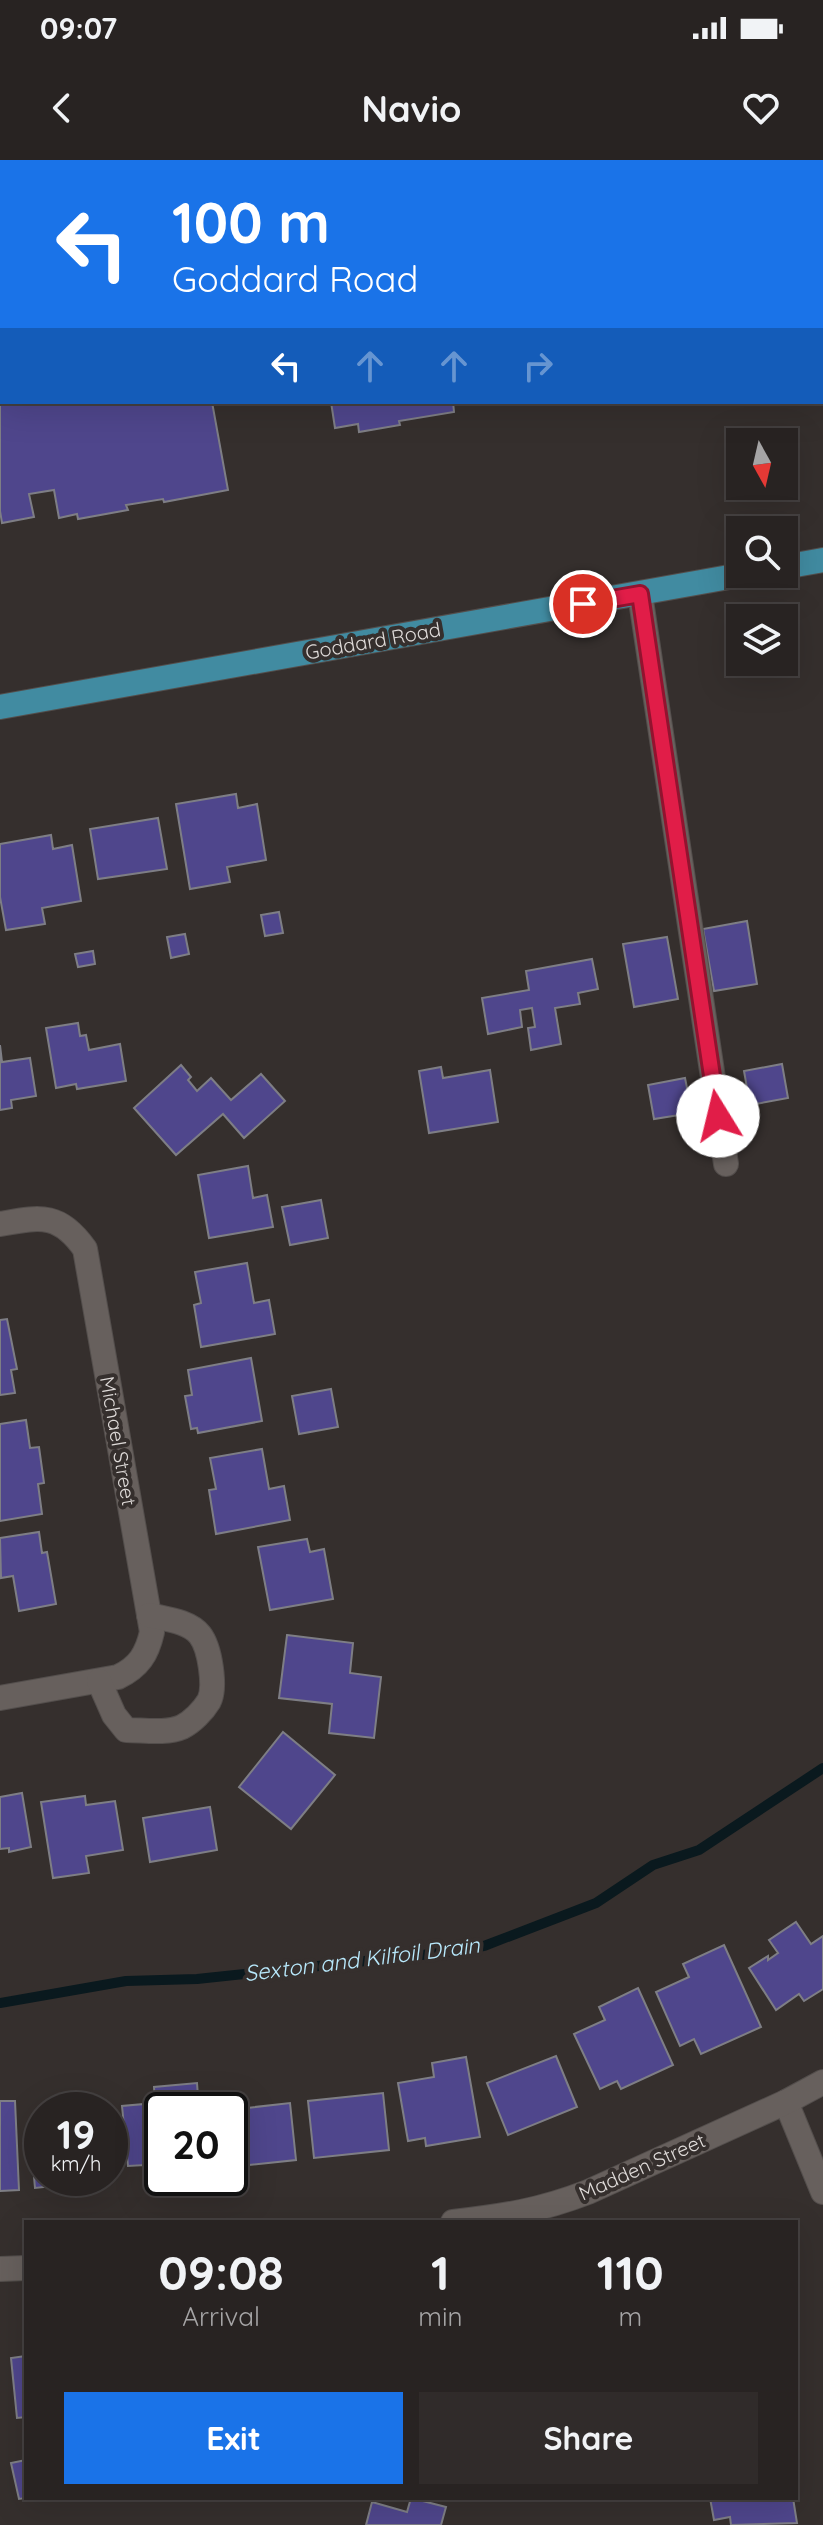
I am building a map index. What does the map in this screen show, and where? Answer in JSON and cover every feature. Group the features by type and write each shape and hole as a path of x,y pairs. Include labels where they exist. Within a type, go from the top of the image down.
{"main road":[{"path":"798,564 823,560"},
{"name":"Goddard Road","path":"0,707 726,578"}],"street":[{"path":"640,594 726,1164"},
{"name":"Michael Street","path":"0,1224 38,1217 50,1219 66,1227 85,1249 152,1632 141,1661 129,1672 99,1681"},
{"path":"0,1698 99,1681 114,1715 126,1730 180,1728 196,1717 210,1700 212,1680 209,1655 200,1634 186,1624 149,1615"},
{"name":"Madden Street","path":"470,2220 514,2215 588,2192 786,2102 823,2082"},
{"path":"786,2102 823,2192"},
{"path":"0,2269 24,2268"}],"building":[{"path":"0,404 212,404 228,490 164,502 163,499 126,505 128,510 78,519 77,514 59,518 54,490 29,494 34,517 2,523"},
{"path":"331,404 453,404 454,412 399,421 400,425 359,432 358,424 335,428"},
{"path":"236,794 238,808 257,804 266,860 227,867 230,882 190,889 176,804"},
{"path":"158,818 167,869 98,879 90,829"},
{"path":"51,835 53,849 72,845 81,901 42,908 45,924 6,930 0,897 0,844"},
{"path":"279,912 283,933 265,936 261,915"},
{"path":"747,921 757,984 714,991 703,929"},
{"path":"185,934 189,954 171,958 167,937"},
{"path":"667,937 678,999 634,1007 623,944"},
{"path":"93,951 95,964 78,967 75,954"},
{"path":"592,959 598,989 578,993 580,1004 555,1008 561,1044 531,1050 528,1028 535,1027 532,1008 520,1010 522,1027 488,1034 482,998 529,990 526,971"},
{"path":"78,1023 80,1036 86,1035 89,1050 120,1044 126,1081 77,1089 76,1084 56,1088 46,1028"},
{"path":"0,1045 2,1062 30,1058 36,1096 11,1100 12,1108 0,1110"},
{"path":"782,1064 788,1098 750,1105 744,1071"},
{"path":"181,1065 197,1091 211,1078 231,1100 261,1074 285,1101 244,1138 223,1114 176,1155 134,1108"},
{"path":"441,1067 443,1078 490,1070 498,1122 429,1133 419,1071"},
{"path":"685,1078 692,1113 654,1119 648,1085"},
{"path":"248,1166 253,1198 267,1195 273,1227 209,1238 198,1175"},
{"path":"321,1200 328,1238 290,1245 282,1207"},
{"path":"247,1263 254,1303 269,1300 275,1334 201,1347 194,1305 201,1303 195,1272"},
{"path":"7,1319 17,1369 11,1370 15,1393 0,1395 0,1320"},
{"path":"251,1358 262,1421 198,1433 197,1428 191,1429 185,1396 192,1395 188,1370"},
{"path":"331,1389 338,1427 299,1434 292,1396"},
{"path":"26,1420 30,1448 39,1447 44,1483 38,1484 42,1514 0,1521 0,1424"},
{"path":"262,1449 269,1489 284,1486 290,1520 216,1534 209,1490 216,1489 210,1458"},
{"path":"39,1532 42,1553 47,1552 56,1604 19,1611 13,1576 1,1578 0,1538"},
{"path":"307,1539 310,1552 324,1549 333,1599 270,1610 258,1547"},
{"path":"287,1635 353,1643 350,1673 381,1677 374,1738 329,1733 332,1704 279,1698"},
{"path":"283,1732 335,1775 291,1829 239,1787"},
{"path":"22,1793 31,1847 9,1852 9,1848 0,1849 0,1797"},
{"path":"85,1796 86,1805 115,1801 123,1850 86,1856 89,1873 53,1878 41,1802"},
{"path":"210,1807 217,1850 150,1862 143,1818"},
{"path":"796,1922 811,1944 823,1936 823,1989 804,2001 799,1994 776,2010 749,1968 778,1953 769,1940"},
{"path":"724,1945 761,2027 701,2054 694,2039 680,2046 656,1992 689,1977 683,1964"},
{"path":"638,1988 673,2065 621,2089 617,2081 600,2089 574,2034 605,2020 599,2007"},
{"path":"556,2056 577,2107 508,2135 487,2083"},
{"path":"466,2057 480,2137 426,2146 425,2138 408,2141 398,2083 434,2077 432,2063"},
{"path":"197,2083 198,2092 154,2092 154,2087"},
{"path":"383,2093 389,2150 314,2158 308,2101"},
{"path":"0,2101 15,2101 19,2190 0,2191"},
{"path":"290,2103 296,2160 248,2165 248,2108"},
{"path":"144,2104 144,2165 128,2166 128,2105"},
{"path":"24,2356 24,2417 17,2418 11,2358"},
{"path":"24,2460 24,2498 19,2499 11,2463"},
{"path":"410,2500 446,2507 441,2525 366,2525 372,2502 407,2512"},
{"path":"710,2500 793,2500 797,2523 731,2525 730,2517 714,2520"}],"waterway":[{"name":"Sexton and Kilfoil Drain","path":"0,2003 126,1981 197,1979 484,1946 596,1903 653,1865 699,1850 823,1768"}],"route":[{"path":"583,604 640,594 718,1116"}]}
